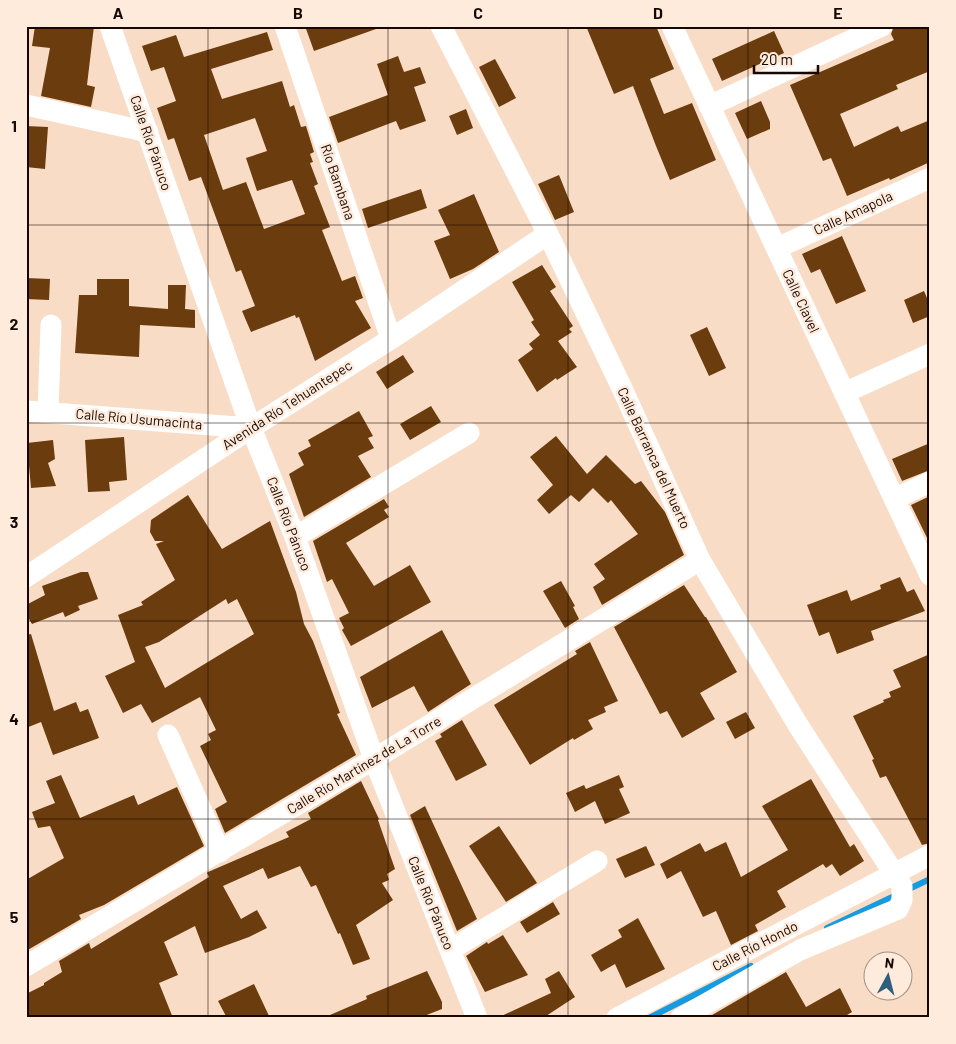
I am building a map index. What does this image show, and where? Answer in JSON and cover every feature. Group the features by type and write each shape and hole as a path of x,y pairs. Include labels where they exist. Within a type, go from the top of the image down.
{"street":[{"name":"Calle Río Pánuco","path":"110,26 251,428 295,537 374,759 477,1018"},
{"name":"Río Bambana","path":"285,26 391,339"},
{"name":"Calle Barranca del Muerto","path":"441,26 548,234 621,386 700,560 798,725 899,887"},
{"name":"Calle Clavel","path":"672,26 930,575"},
{"path":"710,106 882,26"},
{"path":"26,105 148,132"},
{"name":"Calle Amapola","path":"776,248 930,178"},
{"name":"Avenida Río Tehuantepec","path":"26,577 251,428 391,339 548,234"},
{"path":"48,411 51,324"},
{"path":"844,393 930,354"},
{"name":"Calle Río Usumacinta","path":"26,410 251,428"},
{"path":"295,537 469,433"},
{"path":"894,499 930,482"},
{"name":"Calle Río Martínez de La Torre","path":"26,966 220,852 700,560"},
{"path":"168,735 220,852"},
{"path":"899,887 930,855"},
{"path":"450,950 597,861"},
{"name":"Calle Río Hondo","path":"617,1018 899,887 898,909 800,950 681,1018"}],"building":[{"path":"35,26 94,26 87,85 95,87 91,107 41,96 50,48 32,46"},
{"path":"305,26 376,26 376,29 314,51"},
{"path":"586,26 656,26 674,69 650,79 664,114 692,103 716,160 670,180 633,86 614,94"},
{"path":"894,26 930,26 930,71 896,85 898,89 840,114 854,147 898,126 901,132 930,120 930,162 847,196 831,158 823,161 790,85 894,40 891,34"},
{"path":"774,31 784,53 722,81 712,59"},
{"path":"267,32 273,50 211,69 222,99 282,81 290,107 294,105 301,127 306,126 314,152 310,154 313,162 310,163 318,184 314,186 330,227 322,230 342,281 355,276 363,298 355,301 371,328 315,361 299,317 296,318 295,315 251,332 242,311 255,306 241,270 236,272 201,177 189,181 174,138 168,140 157,108 176,101 164,67 151,71 142,46 176,35 184,57","holes":["255,118 267,151 246,158 257,191 292,180 305,214 264,229 246,182 223,190 204,135"]},
{"path":"398,56 404,72 420,67 426,83 414,87 426,121 400,130 396,121 338,143 329,117 388,95 377,64"},
{"path":"495,59 516,98 499,107 479,67"},
{"path":"761,101 770,122 770,129 747,139 735,113"},
{"path":"466,109 473,128 457,135 449,116"},
{"path":"26,126 48,127 45,169 26,167"},
{"path":"559,175 574,212 555,220 538,184"},
{"path":"421,189 427,208 368,228 362,209"},
{"path":"474,194 499,252 473,269 450,279 434,241 450,235 438,210"},
{"path":"842,236 866,291 836,304 820,269 811,273 802,254"},
{"path":"542,265 556,287 550,291 573,326 569,329 572,332 558,341 577,367 557,380 556,378 537,392 518,360 533,349 529,344 540,335 531,322 534,320 512,282"},
{"path":"26,278 50,279 49,300 26,299"},
{"path":"97,279 129,279 129,306 168,309 168,285 186,285 185,309 195,310 195,328 140,325 139,357 75,353 79,295 97,295"},
{"path":"924,291 930,305 930,316 913,323 904,300"},
{"path":"707,327 726,368 709,376 690,335"},
{"path":"403,355 414,372 387,389 376,372"},
{"path":"431,406 441,422 410,440 400,424"},
{"path":"359,411 373,436 368,438 374,448 358,456 371,477 304,517 289,474 304,465 298,453 311,446 308,440"},
{"path":"556,436 587,474 606,455 635,484 641,481 665,512 684,555 602,605 593,587 605,579 594,564 638,534 611,500 608,503 593,488 579,502 571,495 549,514 537,500 553,485 530,457"},
{"path":"124,437 127,480 109,482 110,491 88,492 85,440"},
{"path":"53,440 55,459 48,463 56,486 31,488 27,443"},
{"path":"930,443 930,470 902,481 892,459"},
{"path":"188,495 222,549 270,521 296,592 304,624 313,641 340,713 337,714 356,755 225,833 215,809 227,802 200,746 211,740 208,734 216,730 200,697 152,723 141,704 123,713 105,676 135,662 118,615 143,605 141,602 175,580 156,544 164,541 155,541 150,532 151,520","holes":["226,599 228,604 237,599 254,634 165,688 145,647 159,642"]},
{"path":"930,496 930,544 911,505"},
{"path":"384,499 389,507 384,510 389,517 346,543 374,586 410,565 431,602 351,646 342,630 344,628 339,618 349,613 332,579 327,582 313,541"},
{"path":"81,572 88,572 98,599 78,606 80,610 65,617 63,612 32,624 26,614 26,605 45,595 42,586"},
{"path":"900,577 907,592 914,589 925,611 871,631 874,640 837,654 829,632 819,636 807,605 847,590 851,601 881,589 880,585"},
{"path":"561,581 575,606 573,607 579,619 565,628 543,591"},
{"path":"684,585 706,617 737,672 700,693 715,719 682,738 667,711 660,714 614,627"},
{"path":"442,630 471,684 428,712 414,686 372,708 360,677"},
{"path":"31,634 54,711 76,702 80,712 88,709 99,738 53,755 41,722 26,728 26,635"},
{"path":"590,642 618,701 604,707 606,712 588,720 593,729 574,740 573,738 530,765 494,705 577,654 575,651"},
{"path":"930,654 930,843 922,845 886,776 880,778 872,760 874,759 853,716 884,702 883,700 891,697 889,692 901,687 893,670"},
{"path":"746,712 755,728 735,739 726,722"},
{"path":"462,720 487,765 456,781 435,741 442,737 440,734"},
{"path":"61,775 80,818 134,795 138,805 177,787 204,846 104,905 79,915 81,919 26,951 26,880 64,858 50,826 38,828 32,812 55,803 46,781"},
{"path":"619,775 624,787 619,789 630,813 605,824 595,801 575,812 566,793 584,785 586,789"},
{"path":"811,779 850,847 854,844 864,861 840,876 832,864 826,868 823,864 777,891 786,907 755,925 758,931 731,945 716,911 703,917 681,871 667,879 660,864 700,843 705,852 726,842 741,877 788,850 762,806"},
{"path":"361,781 379,819 395,869 387,874 389,880 382,883 393,900 356,925 370,959 353,965 340,933 338,934 316,885 311,887 300,866 268,879 263,868 223,886 241,919 257,910 267,928 249,937 205,953 195,926 164,942 178,975 159,983 173,1018 26,1018 26,994 44,985 44,983 62,972 59,961 89,943 91,949 209,877 208,872 289,837 286,832 311,819 308,813"},
{"path":"425,806 477,919 457,931 410,815"},
{"path":"499,826 537,883 506,902 469,846"},
{"path":"646,846 655,865 625,878 616,859"},
{"path":"553,902 560,914 527,933 520,922"},
{"path":"638,918 665,969 626,988 615,964 601,972 591,955 622,937 618,930"},
{"path":"503,935 528,975 485,992 466,956 487,942 488,944"},
{"path":"427,971 442,1002 442,1009 419,1018 323,1018 367,999 366,996"},
{"path":"559,971 575,997 543,1018 497,1018 551,993 545,979"},
{"path":"786,972 806,1007 840,988 852,1012 842,1018 707,1018"},
{"path":"254,984 270,1018 227,1018 218,1001"}],"waterway":[{"path":"827,928 930,879"},
{"path":"649,1018 751,966"}]}
